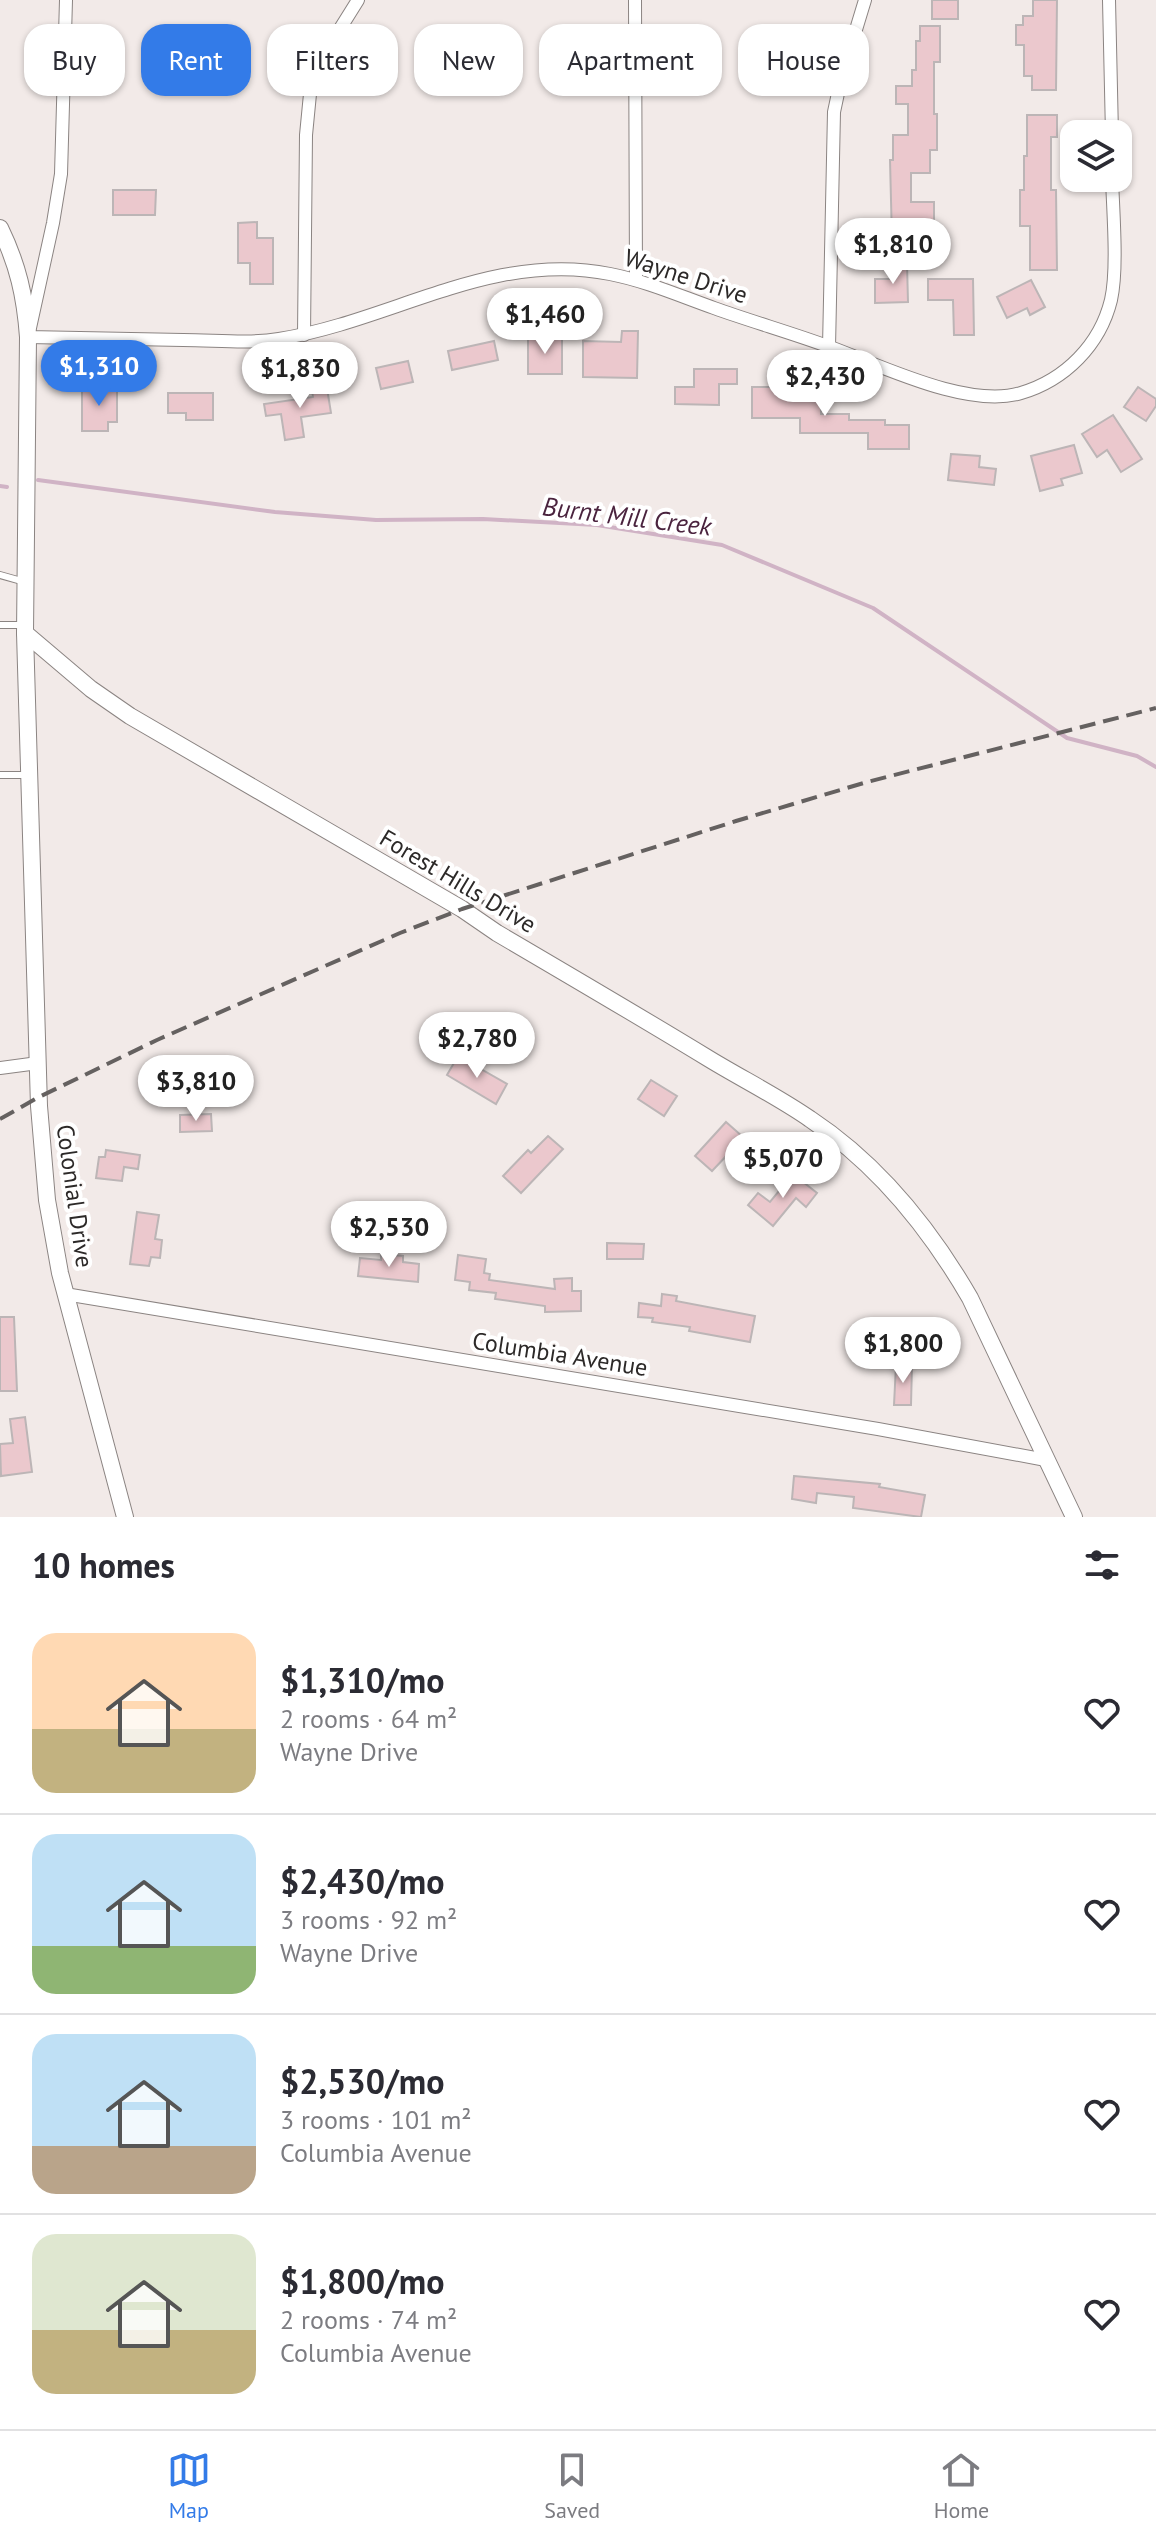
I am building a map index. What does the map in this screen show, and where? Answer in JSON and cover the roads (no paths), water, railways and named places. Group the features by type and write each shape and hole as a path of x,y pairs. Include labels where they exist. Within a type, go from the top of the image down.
{"street":[{"path":"28,337 61,174 66,0"},
{"path":"304,335 306,135 310,94 323,56 358,0"},
{"path":"635,0 636,280"},
{"path":"829,347 834,112 865,0"},
{"path":"1109,0 1112,120"},
{"name":"Wayne Drive","path":"28,337 275,340 304,335 479,280 531,269 575,268 636,280 938,388 977,396 1020,394 1055,378 1078,360 1092,343 1111,300 1112,192"},
{"path":"0,228 17,264 26,305 28,337 25,629"},
{"name":"Colonial Drive","path":"25,629 38,1063 47,1200 65,1294 125,1517"},
{"name":"Forest Hills Drive","path":"25,629 91,689 130,716 448,901 792,1107 839,1140 893,1189 955,1272 1074,1517"},
{"path":"0,1068 38,1063"},
{"name":"Columbia Avenue","path":"65,1294 878,1429 1046,1460"}],"lane":[{"path":"0,575 25,582"},
{"path":"1,624 25,629"},
{"path":"0,775 30,775"}],"waterway":[{"name":"Burnt Mill Creek","path":"38,480 275,512 376,520 483,519 597,525 722,545 873,608 1067,738 1137,756 1156,767"},
{"name":"Burnt Mill Creek","path":"0,486 7,487"}],"railway":[{"path":"0,1119 157,1040 400,933 462,909 867,782 1156,708"}]}
